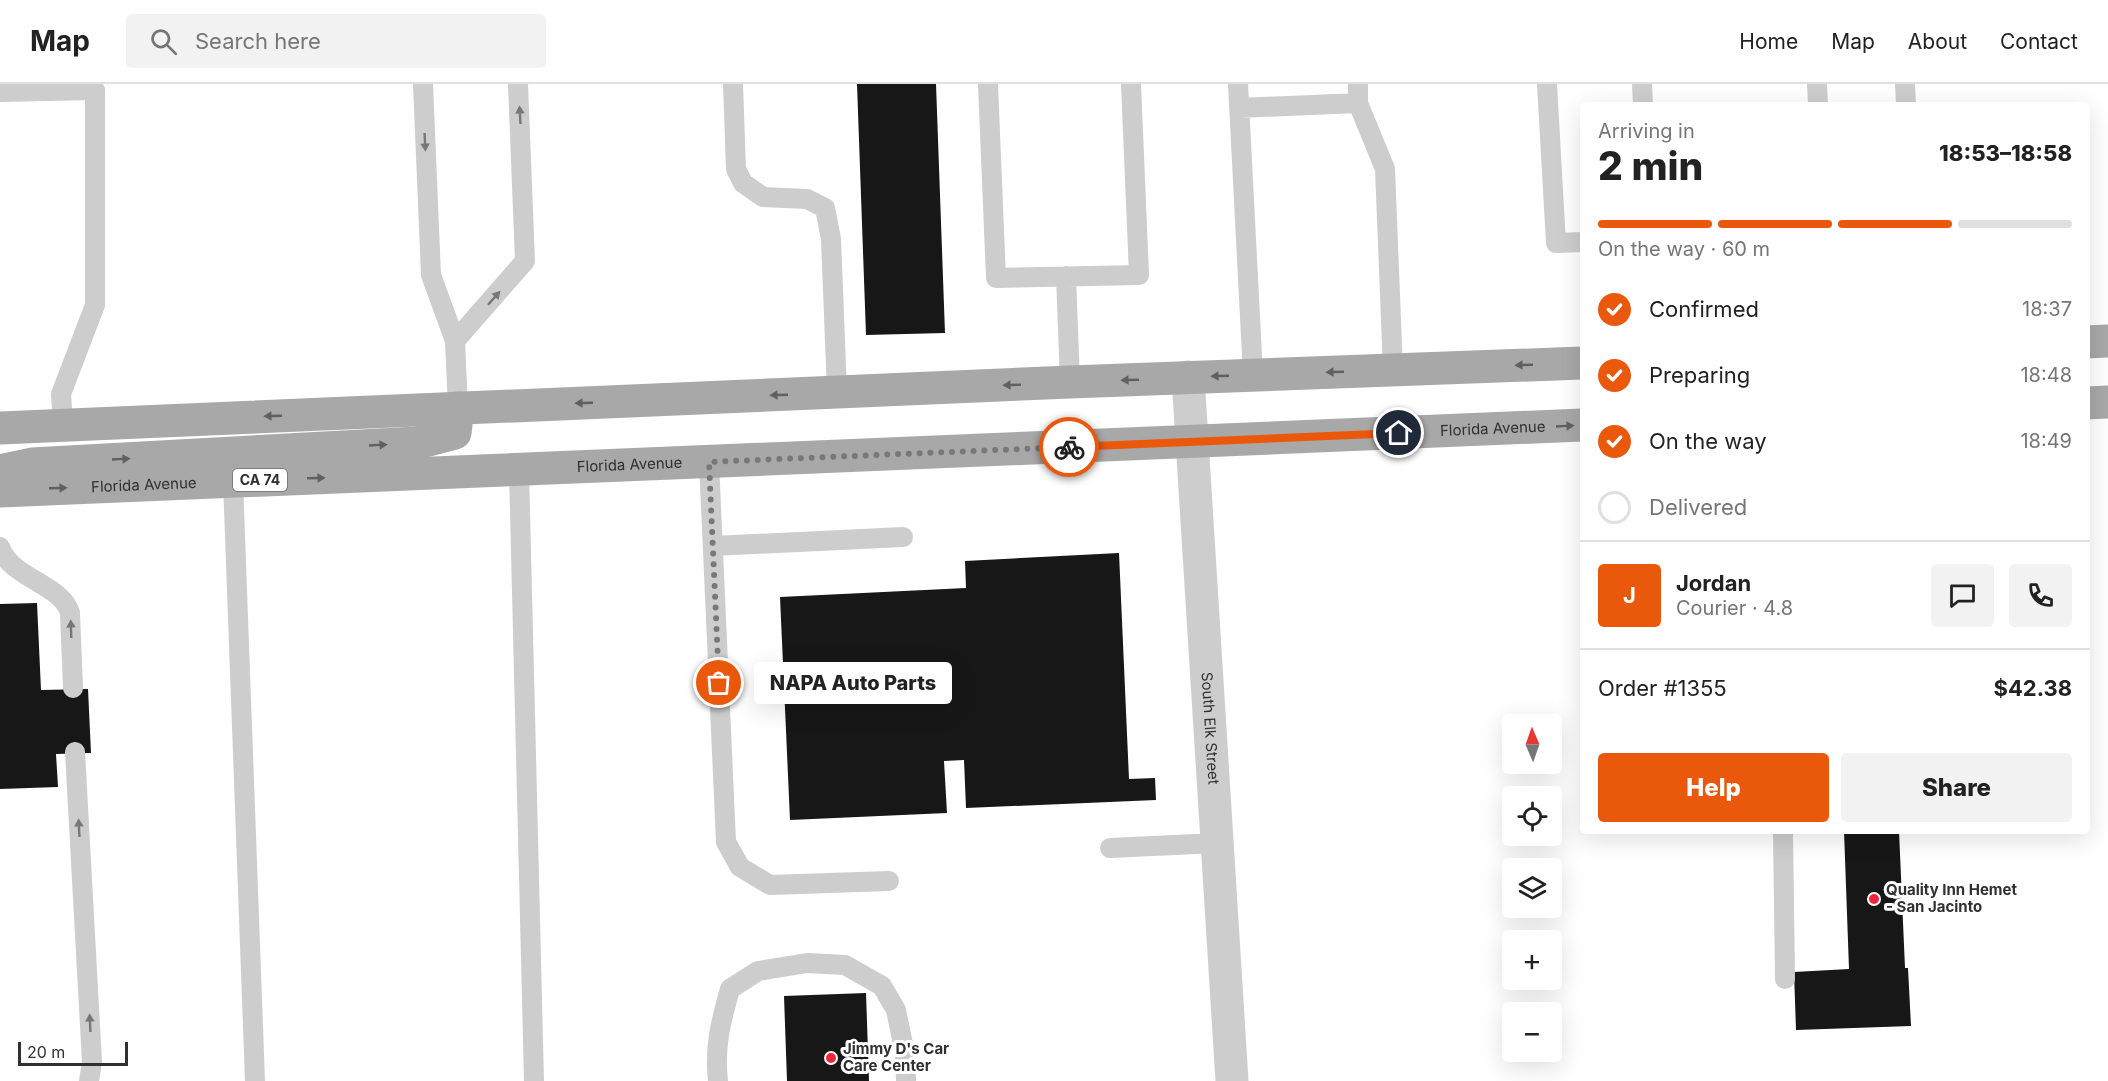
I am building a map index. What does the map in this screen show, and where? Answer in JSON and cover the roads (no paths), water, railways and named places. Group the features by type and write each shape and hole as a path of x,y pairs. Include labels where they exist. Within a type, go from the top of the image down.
{"main road":[{"path":"2090,342 2108,341"},
{"path":"0,428 1188,377 1580,363"},
{"path":"2090,403 2108,402"},
{"path":"0,471 32,464 417,443 455,433 458,408"},
{"name":"Florida Avenue","path":"0,491 1580,425"}],"street":[{"name":"South Elk Street","path":"1188,377 1232,1081"}],"lane":[{"path":"423,84 431,275 455,341 458,408"},
{"path":"455,341 525,261 518,84"},
{"path":"733,84 736,169 743,183 763,197 807,199 825,208 831,239 837,392"},
{"path":"988,84 996,278 1139,275 1131,84"},
{"path":"1238,84 1253,375"},
{"path":"1546,84 1556,243 1580,242"},
{"path":"1642,84 1643,102"},
{"path":"1817,84 1818,102"},
{"path":"1905,84 1906,102"},
{"path":"0,92 95,90 95,305 61,394 63,425"},
{"path":"1239,108 1358,93 1385,169 1393,370"},
{"path":"1066,276 1070,382"},
{"path":"709,462 726,842 740,867 770,885 889,881"},
{"path":"519,470 534,1081"},
{"path":"233,482 255,1081"},
{"path":"713,546 903,537"},
{"path":"0,547 7,560 67,603 70,613 73,688"},
{"path":"75,752 92,1062 89,1081"},
{"path":"1783,834 1785,979"},
{"path":"1110,848 1217,843"},
{"path":"718,1081 715,1059 729,989 758,971 807,963 845,965 882,986 896,1010 905,1054 906,1081"}],"place":[{"name":"NAPA Auto Parts","path":"719,683"},
{"name":"Quality Inn Hemet - San Jacinto","path":"1874,899"},
{"name":"Jimmy D's Car Care Center","path":"831,1058"}]}
